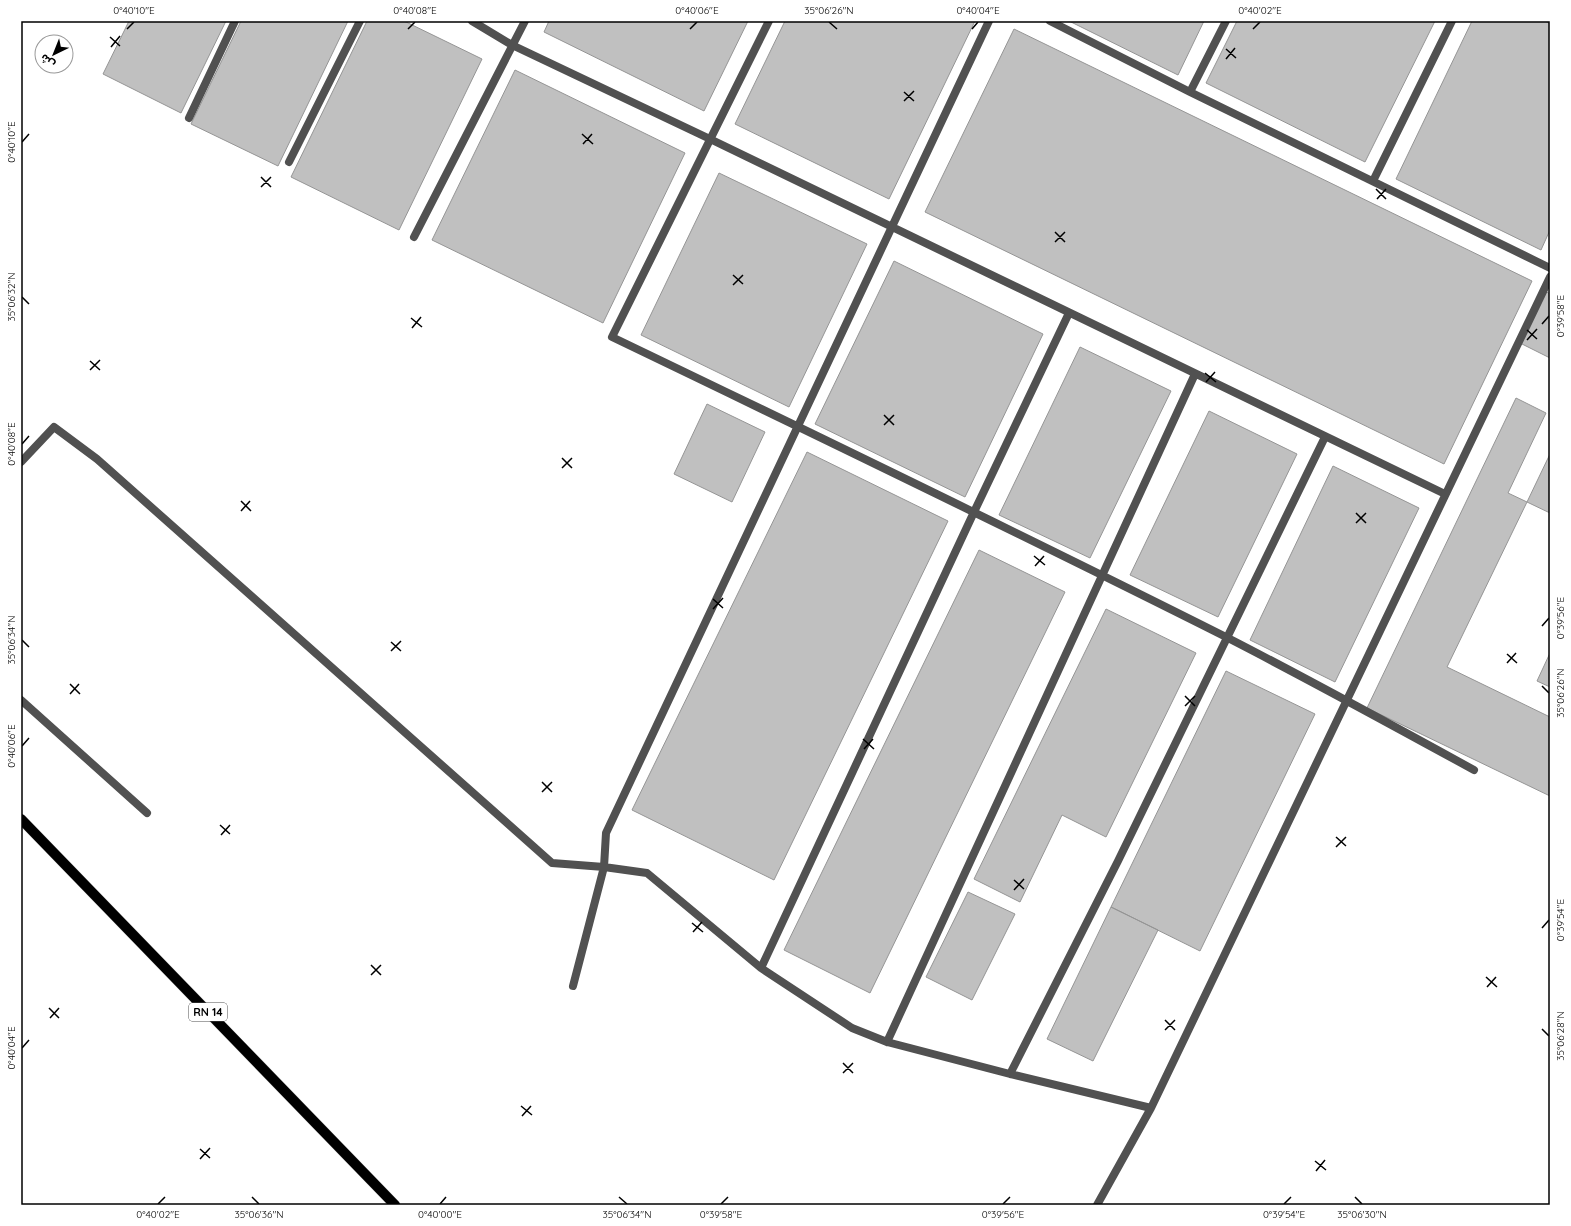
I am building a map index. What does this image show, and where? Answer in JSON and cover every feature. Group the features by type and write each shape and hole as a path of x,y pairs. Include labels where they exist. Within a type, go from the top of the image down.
{"main road":[{"name":"RN 14","path":"21,819 396,1205"}],"street":[{"path":"189,118 235,21"},
{"path":"289,162 360,21"},
{"path":"472,21 512,45 1445,494"},
{"path":"414,237 524,21"},
{"path":"769,21 612,337 974,512 1227,638 1346,700 1474,770"},
{"path":"573,986 604,867 606,832 989,21"},
{"path":"1050,21 1190,92 1550,268"},
{"path":"1190,92 1226,21"},
{"path":"1373,181 1452,21"},
{"path":"1098,1205 1151,1108 1550,277"},
{"path":"761,968 974,512 1070,313"},
{"path":"887,1042 1195,374"},
{"path":"21,462 54,427 97,459 552,863 604,867 647,873 761,968 852,1028 887,1042 1010,1074 1151,1108"},
{"path":"1010,1074 1118,861 1325,437"},
{"path":"21,700 147,813"}],"building":[{"path":"129,21 226,21 181,113 103,74"},
{"path":"241,21 348,21 278,166 191,124"},
{"path":"367,21 404,21 482,59 399,230 291,177"},
{"path":"549,21 748,21 704,111 544,32"},
{"path":"785,21 975,21 889,199 735,124"},
{"path":"1069,21 1204,21 1178,75"},
{"path":"1237,21 1435,21 1365,162 1206,83"},
{"path":"1472,21 1545,21 1550,24 1550,230 1541,250 1396,179"},
{"path":"1014,29 1532,281 1444,464 925,212"},
{"path":"515,70 685,153 603,323 432,240"},
{"path":"719,173 867,244 789,407 641,335"},
{"path":"894,261 1043,334 965,497 815,424"},
{"path":"1545,291 1550,294 1550,358 1520,343"},
{"path":"1080,347 1171,391 1090,558 999,515"},
{"path":"1516,398 1546,413 1508,493 1527,502 1447,667 1550,717 1550,796 1367,708"},
{"path":"707,404 765,432 732,502 674,474"},
{"path":"1209,411 1297,454 1218,617 1130,575"},
{"path":"807,452 948,521 774,880 632,810"},
{"path":"1550,454 1550,513 1527,502"},
{"path":"1333,466 1419,508 1335,682 1250,640"},
{"path":"979,550 1065,592 870,993 784,950"},
{"path":"1106,609 1196,653 1106,837 1062,815 1020,902 974,879"},
{"path":"1550,653 1550,687 1537,681"},
{"path":"1226,671 1315,714 1200,951 1111,907"},
{"path":"968,892 1015,914 972,1000 926,977"},
{"path":"1111,907 1158,930 1093,1061 1047,1039"}]}
